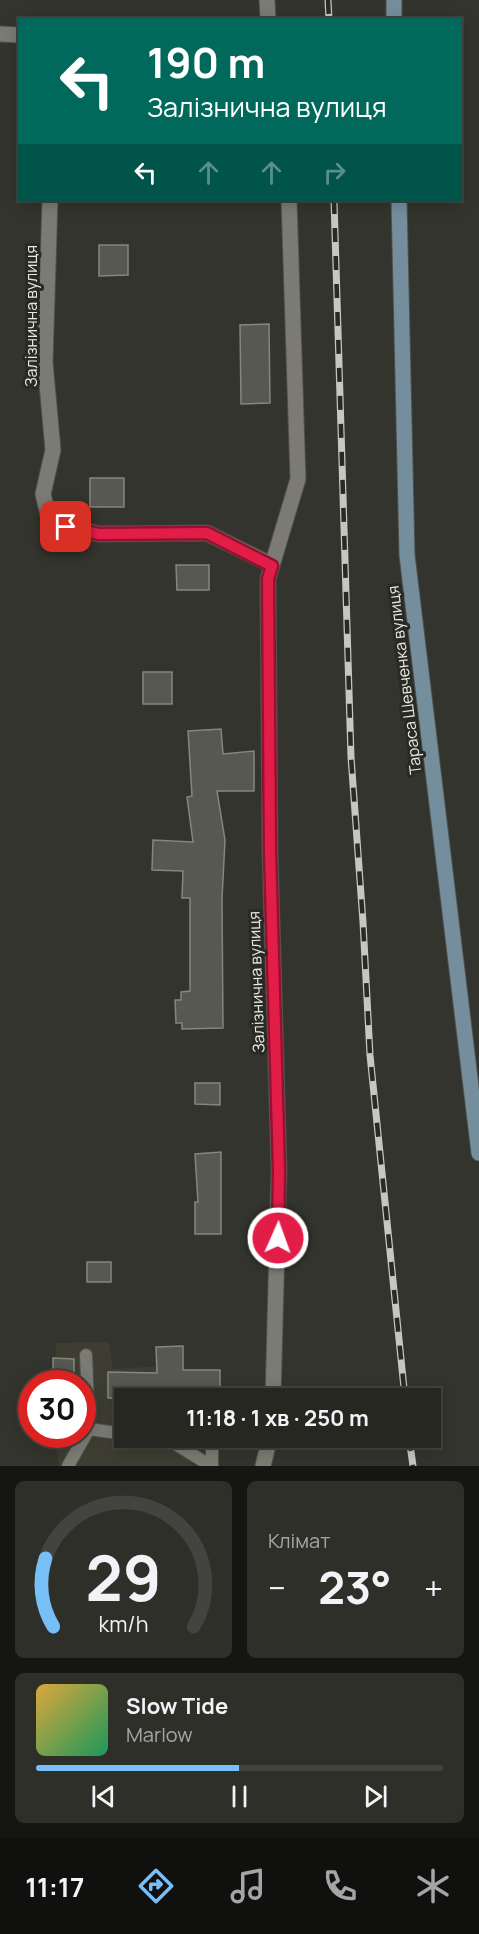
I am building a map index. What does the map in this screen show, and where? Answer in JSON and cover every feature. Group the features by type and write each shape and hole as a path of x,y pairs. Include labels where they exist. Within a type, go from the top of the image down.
{"street":[{"path":"267,0 268,18"},
{"path":"394,0 394,18"},
{"path":"0,34 18,35"},
{"name":"Залізнична вулиця","path":"50,201 45,362 53,450 43,494 50,523 99,534 207,533 272,566"},
{"name":"Залізнична вулиця","path":"273,1388 279,1170 270,839 268,579 297,479 289,201"},
{"name":"Тараса Шевченка вулиця","path":"399,201 407,555 479,1154"},
{"path":"263,1466 267,1448"}],"lane":[{"path":"86,1355 87,1370"},
{"path":"96,1430 114,1433"},
{"path":"68,1466 78,1448"},
{"path":"182,1448 212,1466"},
{"path":"212,1450 212,1466"}],"shaded area":[{"path":"109,1342 113,1369 163,1366 167,1388 114,1388 114,1448 179,1448 193,1466 58,1466 57,1448 96,1448 96,1370 56,1370 56,1343"}],"building":[{"path":"99,245 128,245 128,275 99,276"},
{"path":"269,324 270,403 241,404 240,325"},
{"path":"90,478 124,478 124,507 90,507"},
{"path":"176,565 209,565 209,590 177,590"},
{"path":"143,672 172,672 172,704 143,704"},
{"path":"221,729 223,754 254,751 254,791 217,791 225,840 222,899 223,1028 182,1029 182,1023 176,1023 175,1000 181,1000 181,992 190,991 190,898 182,898 183,871 152,870 153,840 193,842 187,797 192,796 188,731"},
{"path":"195,1083 220,1083 220,1105 195,1104"},
{"path":"221,1152 221,1234 195,1234 195,1202 198,1202 195,1154"},
{"path":"87,1262 111,1262 111,1282 87,1282"},
{"path":"183,1346 183,1370 220,1370 220,1388 114,1388 114,1398 108,1398 108,1372 157,1373 156,1347"},
{"path":"53,1358 74,1359 74,1370 53,1370"}],"railway":[{"path":"328,0 329,18"},
{"path":"334,201 351,757 370,1055 404,1388"},
{"path":"411,1448 413,1466"}],"route":[{"path":"66,527 99,534 207,533 272,566 268,579 270,851 279,1170 278,1238"}]}
